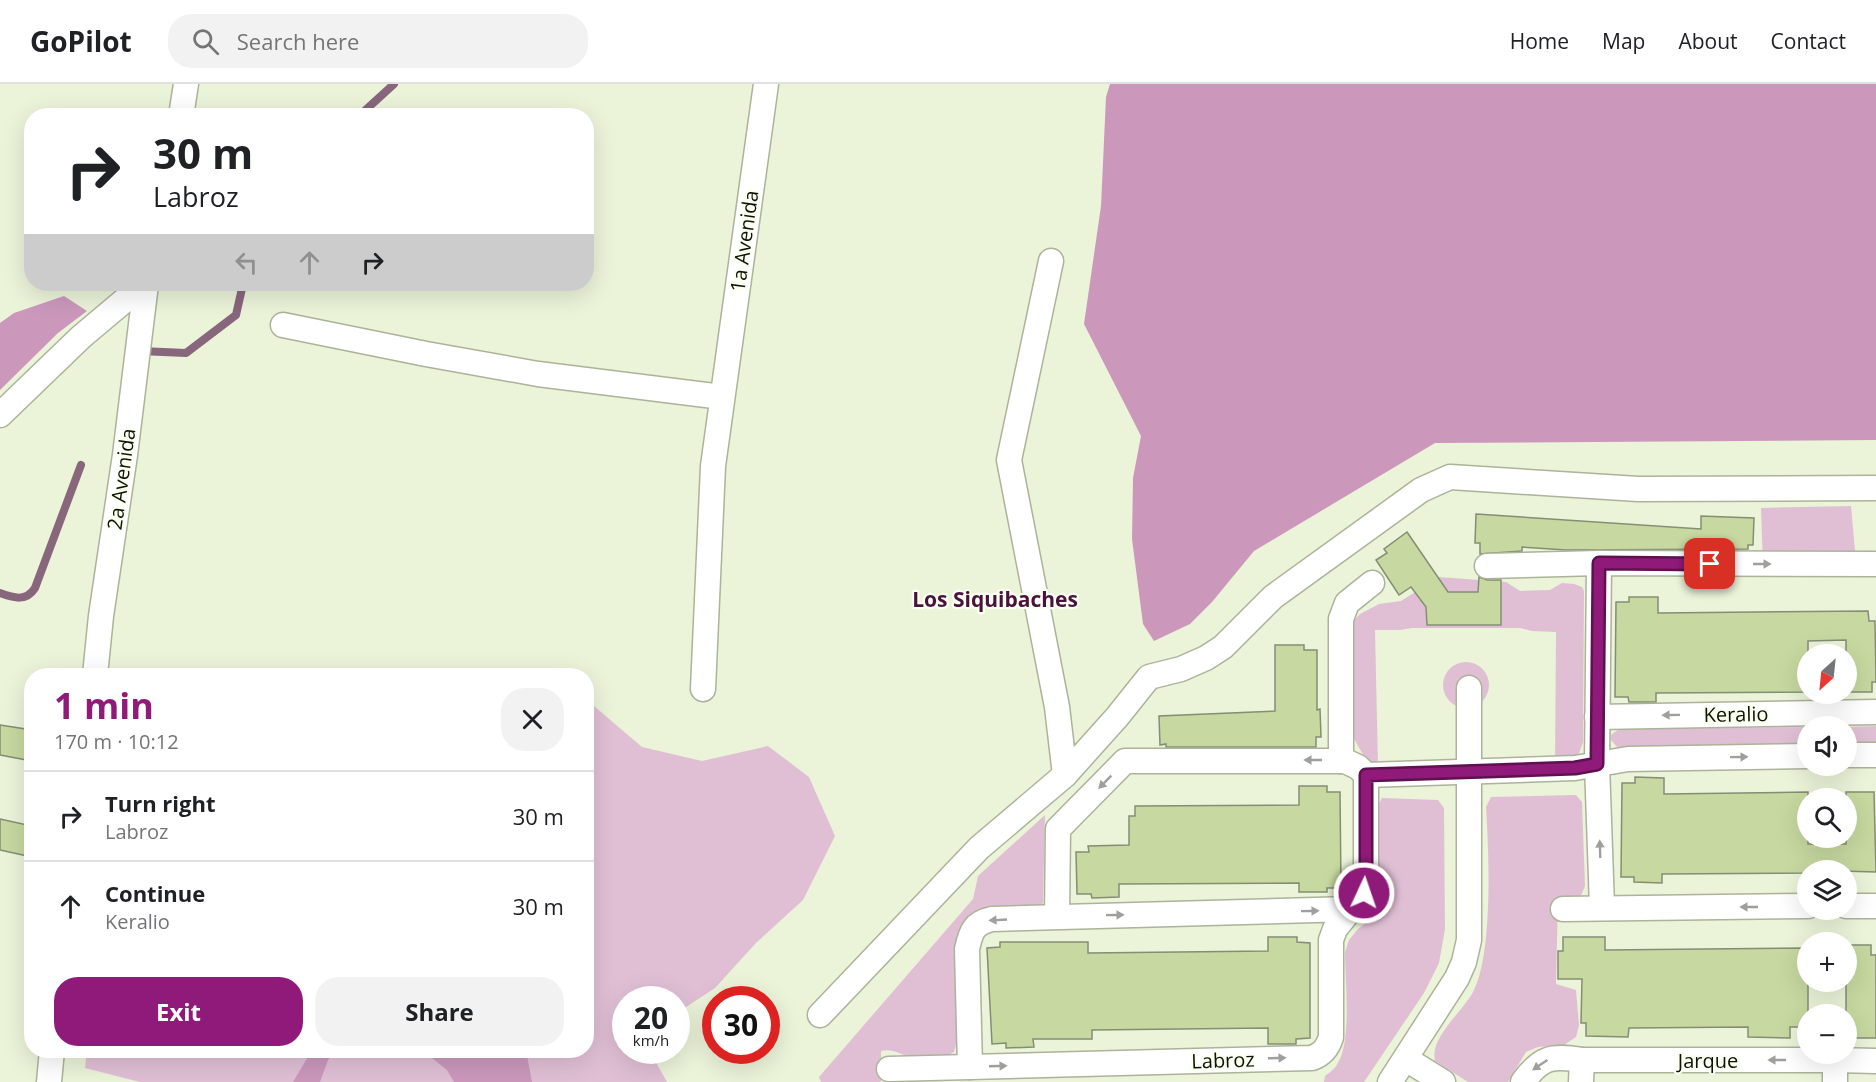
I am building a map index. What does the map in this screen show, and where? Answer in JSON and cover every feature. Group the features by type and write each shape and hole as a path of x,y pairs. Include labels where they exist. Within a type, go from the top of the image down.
{"street":[{"path":"182,108 186,84"},
{"name":"1a Avenida","path":"703,689 713,466 766,84"},
{"path":"1051,261 1009,460 1057,706 1065,775"},
{"path":"0,415 81,337 137,291"},
{"name":"2a Avenida","path":"95,668 125,455 144,291"},
{"path":"283,325 538,374 722,397"},
{"path":"820,1015 979,848 1065,775 1149,677 1181,669 1223,647 1273,597 1421,490 1450,477 1638,489 1876,488"},
{"path":"1599,563 1597,764 1602,908"},
{"path":"1487,566 1599,563 1876,564"},
{"path":"1341,761 1341,619 1347,603 1372,583"},
{"path":"1390,1082 1457,978 1464,962 1469,940 1469,688"},
{"name":"Keralio","path":"1597,717 1876,712"},
{"path":"1857,755 1876,755"},
{"path":"1057,917 1058,829 1125,761 1328,760 1350,762 1366,775 1575,768 1628,759 1797,756"},
{"name":"Labroz","path":"889,1069 1312,1058 1320,1055 1331,1036 1331,935 1350,909 1360,900 1366,885 1366,775"},
{"path":"1563,909 1797,906"},
{"path":"1857,906 1876,906"},
{"path":"970,1067 968,949 972,931 982,922 992,919 1350,909"},
{"name":"Jarque","path":"1523,1082 1539,1063 1566,1057 1581,1071 1835,1071 1876,1061"},
{"path":"49,1082 51,1058"},
{"path":"1406,1059 1443,1082"}],"shaded area":[{"path":"1110,84 1876,84 1876,440 1435,443 1254,551 1212,602 1190,624 1154,641 1143,624 1132,539 1133,478 1141,436 1084,324 1101,206 1106,97"},
{"path":"64,296 87,311 58,333 0,390 0,323 14,313"},
{"path":"1851,506 1856,562 1763,566 1761,508"},
{"path":"1439,577 1506,582 1520,591 1550,590 1562,583 1582,587 1584,591 1583,742 1578,756 1555,767 1556,632 1520,628 1412,628 1375,630 1378,766 1365,758 1353,737 1352,628 1354,620 1360,614 1379,604 1401,601"},
{"path":"1466,662 1482,669 1489,685 1482,701 1466,708 1450,701 1443,685 1450,669"},
{"path":"594,706 642,747 702,761 768,746 809,777 835,836 803,900 756,943 717,986 702,986 702,997 690,1004 690,986 612,986 612,1064 657,1064 667,1082 140,1082 85,1068 86,1058 594,1058"},
{"path":"1876,726 1876,746 1857,746 1857,727"},
{"path":"1797,727 1797,747 1622,749 1611,740 1611,735 1619,729"},
{"path":"1576,795 1582,802 1585,886 1580,898 1558,897 1556,984 1576,990 1579,1025 1576,1037 1564,1045 1538,1047 1526,1052 1508,1082 1468,1082 1435,1061 1435,1052 1442,1033 1469,998 1480,973 1487,927 1488,901 1486,807 1491,797"},
{"path":"1382,798 1438,800 1444,808 1445,929 1439,963 1424,993 1364,1082 1324,1082 1325,1076 1338,1063 1345,1040 1347,1009 1345,952 1349,940 1371,919 1378,904 1377,807"},
{"path":"1045,815 1043,903 1039,906 987,909 967,920 960,930 955,944 957,1041 954,1052 927,1059 885,1050 881,1051 881,1082 821,1082 819,1077 973,899 978,876"},
{"path":"307,1058 330,1058 320,1082 293,1082"},
{"path":"432,1058 528,1058 532,1082 454,1082 447,1070"}],"building":[{"path":"1476,514 1701,529 1701,516 1754,518 1753,545 1748,545 1748,549 1566,550 1522,547 1522,551 1480,554 1480,543 1475,543"},
{"path":"1407,532 1448,592 1478,592 1479,577 1487,580 1501,580 1501,625 1427,625 1426,607 1411,587 1399,595 1376,560 1387,553 1384,549"},
{"path":"1629,597 1658,597 1658,613 1868,611 1869,621 1875,621 1876,682 1872,682 1872,692 1857,692 1857,644 1846,644 1846,640 1808,641 1808,644 1797,644 1797,692 1656,693 1656,702 1629,702 1628,697 1615,697 1616,602 1629,602"},
{"path":"1275,645 1304,645 1304,650 1317,650 1317,710 1320,709 1321,737 1316,737 1316,747 1166,747 1166,744 1160,745 1159,716 1275,711"},
{"path":"0,725 24,729 24,760 0,755"},
{"path":"1635,777 1664,778 1664,794 1797,792 1797,848 1857,848 1857,792 1874,792 1876,872 1857,871 1857,860 1797,860 1797,873 1662,874 1662,883 1634,882 1634,877 1621,877 1622,783 1635,783"},
{"path":"1299,786 1327,786 1327,792 1340,792 1341,888 1327,888 1327,892 1299,892 1299,883 1119,884 1119,897 1092,898 1091,894 1077,894 1076,852 1089,852 1088,846 1129,845 1129,816 1135,816 1135,806 1299,805"},
{"path":"0,819 24,824 24,855 0,850"},
{"path":"1268,937 1297,937 1297,942 1310,943 1310,1038 1296,1039 1296,1044 1268,1044 1268,1028 1092,1030 1092,1039 1033,1039 1034,1047 1006,1048 1006,1043 992,1044 987,948 1000,947 1000,942 1088,942 1088,953 1268,951"},
{"path":"1563,937 1605,937 1605,950 1797,948 1797,992 1808,992 1808,1004 1797,1004 1797,1027 1790,1027 1790,1038 1748,1037 1748,1027 1629,1028 1628,1037 1586,1036 1586,1023 1581,1023 1582,979 1558,979 1558,951 1563,951"},
{"path":"1857,945 1871,945 1871,955 1876,955 1876,1038 1857,1038 1857,1004 1846,1004 1846,992 1857,992"}],"waterway":[{"path":"368,108 394,84"},
{"path":"140,351 186,353 236,315 241,291"},
{"path":"0,593 24,597 35,588 81,465"}],"district":[{"name":"Los Siquibaches","path":"995,599"}],"route":[{"path":"1364,893 1366,885 1366,775 1575,768 1597,764 1599,563 1710,564"}]}
